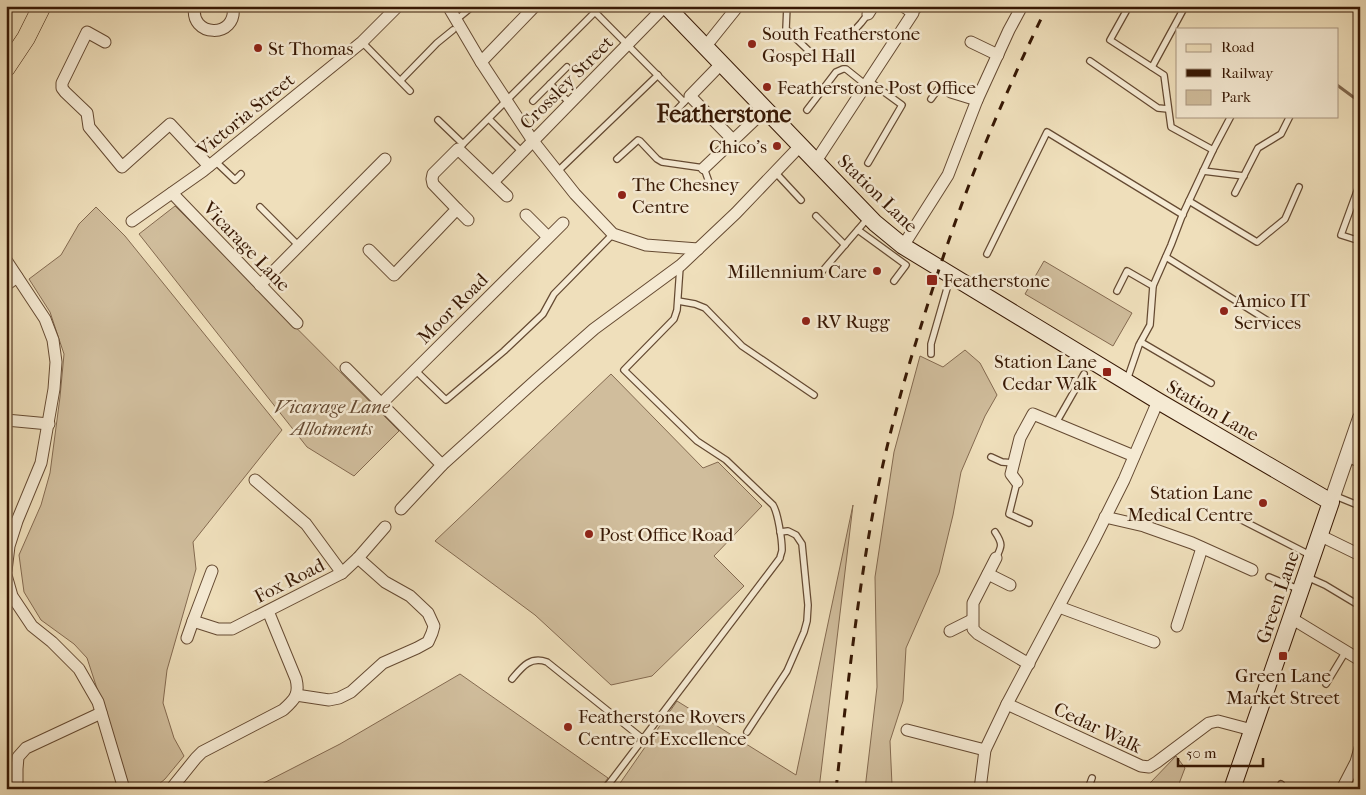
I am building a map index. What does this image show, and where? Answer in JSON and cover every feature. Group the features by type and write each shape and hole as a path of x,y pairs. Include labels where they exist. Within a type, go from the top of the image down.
{"main road":[{"path":"6,68 26,38 42,6"},
{"name":"Station Lane","path":"665,6 869,216 903,246 1158,401 1332,499"},
{"name":"Green Lane","path":"1232,789 1332,499"}],"street":[{"path":"195,6 194,16 197,22 201,27 213,31 225,28 230,23 232,12 241,6"},
{"name":"Victoria Street","path":"132,221 212,163 362,42 398,6"},
{"path":"448,6 455,25 533,141 575,194 613,234 646,245 698,249"},
{"path":"480,62 535,6"},
{"name":"Crossley Street","path":"493,182 665,6"},
{"path":"706,47 738,6"},
{"path":"903,246 948,175 977,100 1022,6"},
{"path":"816,161 867,83 908,10"},
{"path":"105,42 87,32 62,83 62,88 87,113 89,127 122,167 170,124 212,163"},
{"path":"971,42 998,55"},
{"path":"722,63 687,99 733,140"},
{"path":"951,92 977,100"},
{"path":"704,168 766,109"},
{"path":"402,509 442,465 594,329 680,265 698,249 736,213 801,145"},
{"path":"468,220 434,184 432,179 434,174 460,147 507,196"},
{"path":"260,285 385,159"},
{"name":"Vicarage Lane","path":"172,193 297,323"},
{"path":"369,250 394,275 457,209"},
{"path":"526,215 548,238"},
{"name":"Moor Road","path":"381,404 563,222"},
{"path":"6,260 45,319 53,340 56,362 49,424 41,463 17,521 9,546 6,570"},
{"path":"6,285 18,277"},
{"path":"346,368 442,465"},
{"path":"980,789 985,750 1007,704 1105,517 1158,401"},
{"path":"1017,482 1012,474 1020,438 1033,414 1134,456"},
{"path":"6,420 49,424"},
{"name":"Green Lane","path":"1332,499 1359,425"},
{"path":"1347,455 1360,462"},
{"path":"255,480 306,524 342,573"},
{"path":"1105,517 1144,526 1192,543 1252,570"},
{"name":"Fox Road","path":"193,621 218,629 232,629 342,573 385,527"},
{"path":"1319,535 1360,556"},
{"path":"1177,626 1202,548"},
{"path":"296,695 329,700 339,698 352,692 383,663 428,642 434,626 428,613 410,596 385,582 358,558"},
{"path":"996,558 973,603 973,629 978,634 1029,664"},
{"path":"187,638 212,571"},
{"path":"988,574 1010,585"},
{"path":"6,575 9,598 32,626 52,642 79,669 98,702 124,789"},
{"path":"1059,607 1154,642"},
{"path":"170,789 202,752 283,710 292,702 296,695 298,688 296,679 268,611"},
{"path":"1291,618 1360,660"},
{"path":"950,631 972,620"},
{"name":"Cedar Walk","path":"1007,704 1141,766 1149,767 1210,723 1218,721 1252,730"},
{"path":"17,782 18,757 26,748 101,712"},
{"path":"907,730 985,750"},
{"path":"1342,789 1356,762 1360,748"}],"lane":[{"path":"401,80 473,6"},
{"path":"589,6 658,75 687,99 670,117"},
{"path":"787,6 786,29 810,52"},
{"path":"908,10 923,6"},
{"path":"1129,6 1110,40 1164,75 1171,127 1213,150"},
{"path":"1152,67 1183,10 1180,6"},
{"path":"852,33 871,10"},
{"path":"438,120 460,147 595,12"},
{"path":"362,42 410,90"},
{"path":"1090,61 1158,108 1168,108"},
{"path":"533,101 567,67"},
{"path":"807,110 836,72 842,69 846,69 902,105 868,163"},
{"path":"557,172 658,75"},
{"path":"550,84 570,103"},
{"path":"931,99 939,88 951,92"},
{"path":"1126,382 1141,342 1150,325 1153,286 1189,201 1230,118"},
{"path":"1235,193 1258,148 1281,134 1289,118"},
{"path":"489,119 522,152"},
{"path":"987,254 1047,132 1183,215"},
{"path":"617,159 638,140 662,162 704,168 710,185"},
{"path":"212,163 235,180 241,174"},
{"path":"1203,171 1244,176"},
{"path":"775,172 801,200"},
{"path":"1360,183 1341,235 1360,241"},
{"path":"1189,201 1257,242 1285,219 1299,187"},
{"path":"260,207 299,246"},
{"path":"816,216 845,245"},
{"path":"819,275 869,216"},
{"path":"858,230 906,264 894,281"},
{"path":"415,370 446,400 504,351 543,314 554,294 613,234"},
{"path":"1166,257 1273,324"},
{"path":"605,789 780,558 782,551 776,510 772,505 726,460 697,442 624,370 674,320 678,301 680,265"},
{"path":"1117,291 1126,271 1153,286"},
{"path":"931,354 931,344 950,276"},
{"path":"678,301 705,308 742,346 814,395"},
{"path":"1141,342 1211,383"},
{"path":"1056,423 1084,374"},
{"path":"991,457 1002,462 1014,464"},
{"path":"1017,482 1009,514 1029,523"},
{"path":"1332,499 1360,506"},
{"path":"1230,514 1312,556"},
{"path":"747,732 787,672 808,620 802,544 796,535 780,532"},
{"path":"995,532 1001,542 1001,548 996,558"},
{"path":"1269,576 1303,583 1325,585 1360,606"},
{"path":"1326,684 1346,651"},
{"path":"512,679 522,667 533,660 548,662 643,739"},
{"path":"1088,789 1092,778"}],"green space":[{"name":"Vicarage Lane Allotments","path":"175,206 399,431 354,476 307,447 139,234"},
{"path":"96,207 125,236 282,430 193,542 196,569 167,670 163,703 174,738 184,756 165,779 153,789 130,789 87,658 74,644 41,620 24,592 19,555 41,505 50,473 64,354 50,312 29,279 61,255 79,224"},
{"path":"1044,261 1132,313 1113,346 1025,294"},
{"path":"965,350 980,363 997,395 985,416 961,472 939,573 906,648 903,701 890,741 891,789 865,789 877,687 875,577 894,452 920,356 943,367"},
{"name":"Post Office Road","path":"611,374 703,468 718,462 762,506 714,556 744,586 652,676 611,685 535,615 435,541"},
{"path":"853,505 819,789 616,789 677,701 796,775"},
{"path":"460,674 608,778 600,789 252,789 340,744"},
{"path":"1176,756 1185,768 1177,789 1163,789 1150,783"}],"waterway":[{"path":"1338,86 1360,102"}],"railway":[{"path":"836,789 851,659 870,529 880,477 899,401 913,351 962,204 985,144 1047,6"}],"place":[{"name":"South Featherstone Gospel Hall","path":"752,44"},
{"name":"St Thomas","path":"258,48"},
{"name":"Featherstone Post Office","path":"767,87"},
{"name":"Chico's","path":"777,146"},
{"name":"The Chesney Centre","path":"622,195"},
{"name":"Millennium Care","path":"877,271"},
{"name":"Featherstone","path":"932,280"},
{"name":"Amico IT Services","path":"1224,311"},
{"name":"RV Rugg","path":"806,321"},
{"name":"Station Lane Cedar Walk","path":"1107,372"},
{"name":"Station Lane Medical Centre","path":"1263,503"},
{"name":"Post Office Road","path":"589,534"},
{"name":"Green Lane Market Street","path":"1283,656"},
{"name":"Featherstone Rovers Centre of Excellence","path":"568,727"}],"district":[{"name":"Featherstone","path":"724,114"}]}
